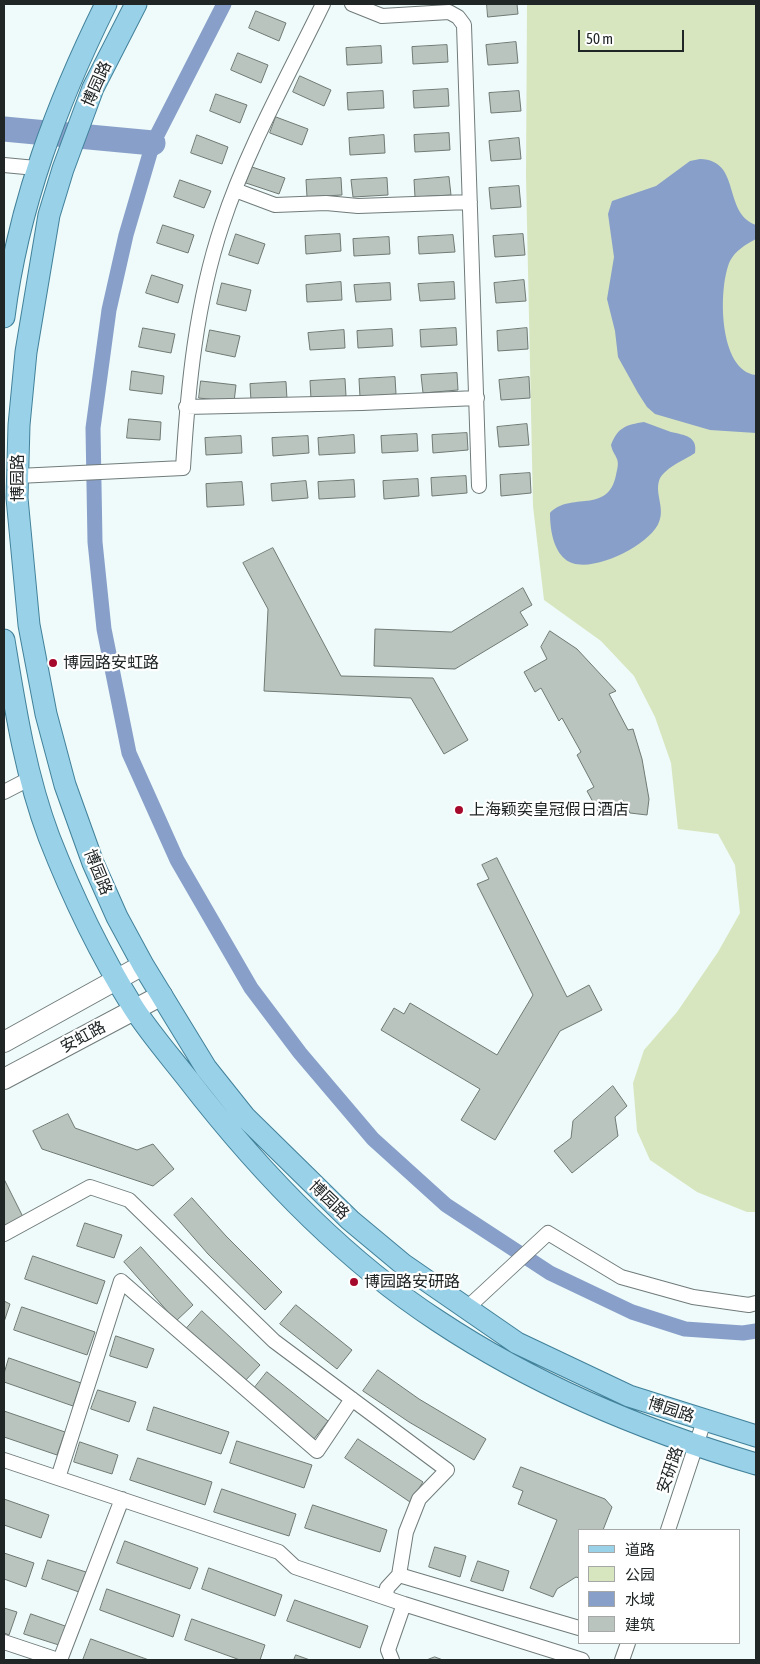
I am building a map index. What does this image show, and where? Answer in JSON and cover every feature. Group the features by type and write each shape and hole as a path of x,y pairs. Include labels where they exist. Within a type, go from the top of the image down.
{"main road":[{"name":"博园路","path":"4,317 12,262 36,168 68,86 106,4"},
{"name":"博园路","path":"136,4 93,88 63,169 49,215 39,263 26,352 19,424 18,476 22,564 29,625 46,714 65,785 93,863 117,917 143,965 206,1068 245,1117 350,1220 404,1265 517,1343 629,1396 756,1436"},
{"name":"博园路","path":"4,640 21,746 48,835 91,933 135,1010 222,1124 284,1192 382,1281 437,1321 500,1359 573,1397 644,1428 697,1447 756,1464"},
{"name":"安虹路","path":"4,1042 143,965"},
{"name":"安虹路","path":"4,1080 162,995"}],"street":[{"path":"18,476 183,468 186,407 194,343 211,265 235,190 322,4"},
{"path":"352,4 382,16 449,12 458,17 464,25 479,486"},
{"path":"4,165 36,168"},
{"path":"235,190 274,205 326,203 358,206 470,202"},
{"path":"186,407 353,404 477,398"},
{"path":"4,792 31,778"},
{"path":"4,1234 90,1187 129,1200 274,1341 447,1470 419,1499 406,1532 399,1575 387,1588 386,1598"},
{"path":"466,1309 548,1233 621,1277 693,1297 749,1305 756,1303"},
{"path":"58,1478 121,1281 317,1452 352,1399"},
{"name":"安研路","path":"668,1529 697,1447 704,1421"},
{"path":"4,1460 279,1552 295,1567 404,1604 582,1660"},
{"path":"4,1642 59,1660 122,1499"},
{"path":"399,1575 578,1628"},
{"path":"392,1660 388,1650 404,1604"},
{"path":"622,1660 628,1644"}],"green space":[{"path":"527,4 756,4 756,1212 747,1212 697,1192 650,1160 637,1131 633,1083 644,1050 677,1012 718,952 740,913 735,865 718,834 678,829 671,763 655,717 634,676 601,641 544,600 533,506 526,176"}],"water":[{"path":"700,159 713,162 722,168 739,210 746,219 756,225 756,239 741,248 730,261 726,273 723,307 724,326 734,359 743,370 756,375 756,433 710,430 655,414 647,407 618,357 615,331 607,299 614,257 608,214 612,201 656,186 690,161"},
{"path":"644,422 689,437 695,447 695,453 670,468 661,476 658,491 661,517 654,531 631,549 602,562 575,564 565,559 558,550 553,538 550,513 568,503 588,501 605,495 612,487 618,467 611,445 614,439 623,428"}],"building":[{"path":"487,4 517,4 518,14 488,17"},
{"path":"256,11 286,23 279,41 249,28"},
{"path":"516,42 518,63 488,65 486,45"},
{"path":"447,45 448,62 413,64 412,47"},
{"path":"381,46 382,63 347,65 346,48"},
{"path":"238,53 268,65 261,83 231,70"},
{"path":"300,76 331,90 324,106 293,92"},
{"path":"448,89 449,106 414,108 413,91"},
{"path":"383,91 384,108 348,110 347,93"},
{"path":"519,91 521,111 491,113 489,93"},
{"path":"216,94 247,105 240,123 210,111"},
{"path":"276,117 308,129 302,145 270,133"},
{"path":"449,133 450,150 415,152 414,135"},
{"path":"197,135 228,147 222,164 191,153"},
{"path":"384,135 385,153 350,155 349,138"},
{"path":"519,138 521,159 491,161 489,141"},
{"path":"252,167 285,178 279,194 246,183"},
{"path":"449,177 451,195 415,197 414,180"},
{"path":"341,178 342,195 307,197 306,180"},
{"path":"387,178 388,195 353,197 351,180"},
{"path":"180,180 211,191 204,208 174,197"},
{"path":"519,186 521,207 491,209 489,188"},
{"path":"163,225 194,235 188,253 157,243"},
{"path":"236,234 265,244 258,264 229,255"},
{"path":"340,234 341,251 306,254 305,236"},
{"path":"523,234 525,255 495,257 493,236"},
{"path":"453,235 455,252 419,254 418,237"},
{"path":"389,237 390,254 354,256 353,239"},
{"path":"152,275 183,285 178,303 146,293"},
{"path":"524,280 526,301 496,303 494,283"},
{"path":"341,282 342,300 307,302 306,285"},
{"path":"454,282 455,299 420,301 418,284"},
{"path":"222,283 251,290 246,311 217,304"},
{"path":"390,283 391,300 356,302 354,285"},
{"path":"143,328 175,334 171,353 139,347"},
{"path":"456,328 457,345 421,347 420,330"},
{"path":"527,328 528,349 498,351 497,331"},
{"path":"392,329 393,346 358,348 357,331"},
{"path":"210,330 240,336 235,357 206,351"},
{"path":"344,330 345,348 310,350 308,333"},
{"path":"132,371 164,376 162,394 130,390"},
{"path":"457,373 458,390 423,393 421,375"},
{"path":"395,377 396,394 360,397 359,379"},
{"path":"529,377 530,398 501,400 499,380"},
{"path":"345,379 346,396 311,399 310,381"},
{"path":"201,381 236,385 234,402 199,398"},
{"path":"286,382 287,399 251,401 250,384"},
{"path":"129,419 161,422 160,440 127,438"},
{"path":"527,424 529,445 499,447 497,427"},
{"path":"467,433 468,450 433,453 432,435"},
{"path":"417,434 418,451 382,453 381,436"},
{"path":"354,435 355,453 319,455 318,438"},
{"path":"241,436 242,453 206,455 205,438"},
{"path":"308,436 309,453 273,456 272,438"},
{"path":"530,473 531,493 501,496 500,475"},
{"path":"466,476 467,493 432,496 431,478"},
{"path":"418,479 419,496 384,499 383,481"},
{"path":"354,480 355,497 319,499 318,482"},
{"path":"306,481 308,498 272,501 271,484"},
{"path":"242,482 244,505 207,507 206,484"},
{"path":"273,548 341,676 433,678 468,740 444,754 411,698 264,691 268,609 243,563"},
{"path":"523,588 532,605 520,612 528,625 455,669 374,666 375,629 451,632"},
{"path":"550,631 577,649 616,691 609,694 628,730 633,729 642,759 649,799 647,815 630,813 623,800 599,813 587,791 594,787 577,755 581,752 562,718 559,721 541,688 535,692 524,672 547,659 541,647"},
{"path":"497,858 567,997 589,985 602,1010 560,1031 495,1140 461,1120 480,1089 381,1030 394,1008 404,1014 410,1003 497,1055 533,995 477,884 489,879 482,865"},
{"path":"613,1086 627,1106 615,1117 618,1136 572,1173 554,1151 571,1138 573,1121"},
{"path":"68,1114 75,1128 137,1150 153,1144 174,1169 153,1186 42,1149 33,1131"},
{"path":"4,1179 23,1217 4,1227"},
{"path":"192,1198 226,1236 282,1292 265,1310 208,1254 174,1215"},
{"path":"85,1223 122,1235 114,1258 77,1246"},
{"path":"141,1247 193,1305 176,1321 124,1262"},
{"path":"33,1256 105,1281 97,1304 25,1279"},
{"path":"4,1301 10,1304 4,1322"},
{"path":"296,1305 352,1350 337,1369 280,1324"},
{"path":"22,1307 95,1332 87,1355 14,1330"},
{"path":"202,1311 260,1365 244,1382 186,1329"},
{"path":"116,1336 154,1349 147,1368 110,1356"},
{"path":"9,1358 81,1383 73,1406 4,1382 4,1374"},
{"path":"378,1370 419,1399 486,1439 474,1460 409,1422 363,1391"},
{"path":"267,1372 328,1421 314,1439 252,1391"},
{"path":"98,1390 136,1402 129,1422 91,1409"},
{"path":"154,1407 229,1432 221,1454 147,1430"},
{"path":"4,1411 65,1432 57,1455 4,1437"},
{"path":"358,1439 423,1482 410,1502 345,1458"},
{"path":"237,1441 312,1465 304,1488 230,1463"},
{"path":"80,1442 118,1455 112,1474 74,1462"},
{"path":"138,1458 212,1482 205,1505 130,1480"},
{"path":"521,1467 605,1499 612,1507 603,1529 578,1529 578,1578 576,1577 557,1589 553,1597 530,1588 557,1520 518,1504 523,1491 513,1487"},
{"path":"222,1489 296,1514 289,1536 214,1512"},
{"path":"4,1499 49,1515 41,1538 4,1525"},
{"path":"313,1505 387,1530 380,1552 305,1528"},
{"path":"125,1541 198,1568 190,1589 117,1563"},
{"path":"435,1547 466,1556 460,1577 429,1567"},
{"path":"4,1553 34,1563 26,1587 4,1579"},
{"path":"48,1560 86,1572 79,1592 42,1579"},
{"path":"478,1561 509,1571 503,1591 471,1581"},
{"path":"209,1568 282,1595 275,1616 202,1589"},
{"path":"107,1589 180,1615 173,1637 100,1610"},
{"path":"295,1600 368,1626 360,1648 287,1621"},
{"path":"4,1608 17,1612 9,1635 4,1633"},
{"path":"31,1614 68,1627 62,1646 24,1634"},
{"path":"192,1619 265,1645 260,1660 240,1660 185,1640"},
{"path":"91,1639 149,1660 83,1660"},
{"path":"296,1655 310,1660 294,1660"},
{"path":"435,1657 443,1660 426,1660"}],"waterway":[{"path":"224,4 153,143 126,235 109,310 93,428 95,542 104,629 129,753 177,860 251,988 300,1053 373,1139 446,1205 550,1273 632,1312 685,1329 743,1333 756,1331"},
{"path":"4,129 153,143"}],"place":[{"name":"博园路安虹路","path":"53,663"},
{"name":"上海颖奕皇冠假日酒店","path":"459,810"},
{"name":"博园路安研路","path":"354,1282"}]}
